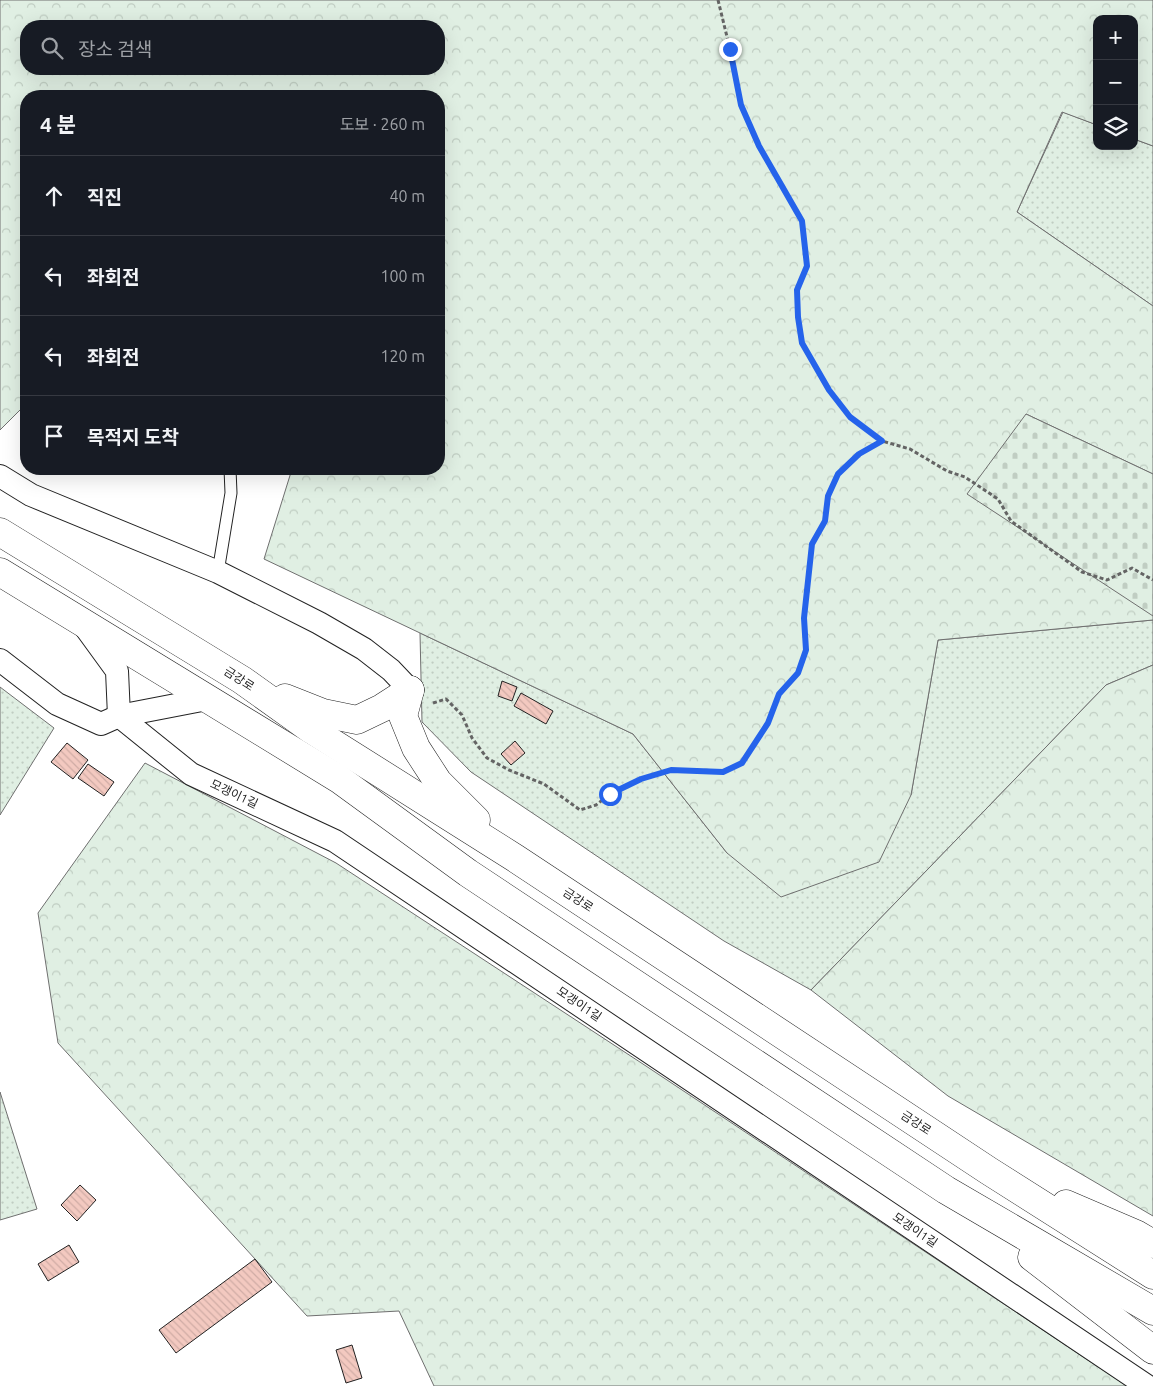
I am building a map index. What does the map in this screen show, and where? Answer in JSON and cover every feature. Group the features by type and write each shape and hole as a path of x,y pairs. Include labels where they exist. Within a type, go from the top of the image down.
{"highway":[{"name":"금강로","path":"0,532 242,680 312,730 515,858 989,1171 1153,1275"},
{"path":"0,572 339,779 468,874 946,1190 1153,1311"},
{"path":"242,680 323,713 356,720 382,708 410,690"},
{"path":"410,690 403,716 416,748 438,782 515,858"},
{"path":"989,1171 1136,1234 1153,1244"},
{"path":"946,1190 1153,1350"}],"street":[{"path":"0,476 31,496 218,572 319,623 364,649 391,670 410,690"},
{"path":"82,622 117,671 119,716"},
{"path":"0,660 58,704 102,724 119,716 207,699"},
{"name":"모갱이1길","path":"119,716 191,774 335,841 1147,1386"}],"lane":[{"path":"218,572 231,494 230,475"}],"path":[{"path":"718,0 741,105 759,146 802,221 807,266 797,290 798,317 802,343 829,390 850,417 882,441 910,449 947,471 965,477 998,499 1011,521 1082,572 1107,580 1132,568 1153,580"},
{"path":"403,716 446,699 462,715 472,738 487,758 509,770 544,784 580,810 596,805 610,794 641,779 671,770 723,772 742,763 768,723 779,694 798,673 806,650 804,618 812,544 825,521 828,496 838,474 859,454 882,441"}],"green space":[{"path":"0,0 1153,0 1153,146 1138,140 1138,15 1093,15 1093,124 1062,112 1017,212 1153,306 1153,474 1026,414 1153,616 1153,620 938,640 911,795 879,862 781,897 727,853 633,734 264,559 290,475 445,475 445,90 20,90 20,410 0,430"},
{"path":"1063,112 1093,123 1093,150 1138,150 1138,140 1153,146 1153,306 1017,212"},
{"path":"1026,414 1153,474 1153,616 967,494"},
{"path":"1153,620 1153,665 1106,685 811,990 724,941 471,772 422,722 420,633 633,734 727,853 911,795 938,640"},
{"path":"1153,665 1153,1216 948,1096 811,990 1106,685"},
{"path":"0,687 54,728 0,815"},
{"path":"145,763 336,863 646,1066 1127,1386 434,1386 399,1311 307,1316 58,1043 38,913"},
{"path":"0,1092 37,1209 0,1220"}],"building":[{"path":"502,681 517,687 512,701 498,696"},
{"path":"521,693 553,711 546,724 514,706"},
{"path":"515,741 525,753 511,765 501,754"},
{"path":"67,743 88,760 73,779 51,762"},
{"path":"88,764 114,782 104,796 78,778"},
{"path":"80,1185 96,1200 77,1221 61,1205"},
{"path":"69,1245 79,1262 48,1281 38,1264"},
{"path":"255,1259 272,1282 176,1353 159,1330"},
{"path":"352,1345 362,1378 346,1383 336,1350"}],"route":[{"path":"610,794 641,779 671,770 723,772 742,763 768,723 779,694 798,673 806,650 804,618 812,544 825,521 828,496 838,474 859,454 882,441 850,417 829,390 802,343 798,317 797,290 807,266 802,221 759,146 741,105 730,49"}]}
